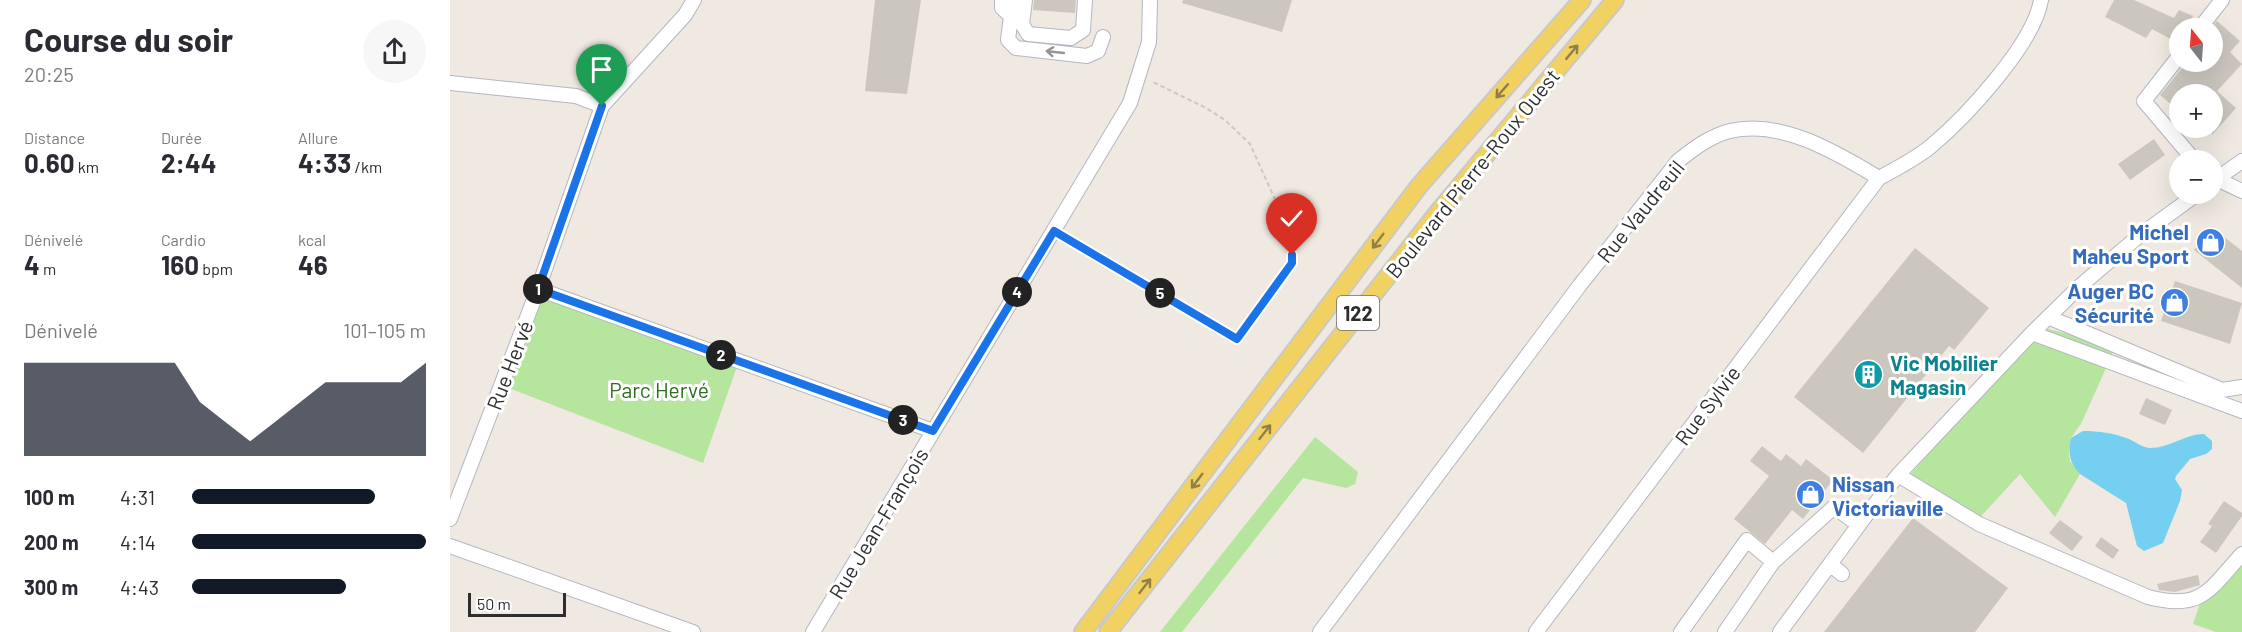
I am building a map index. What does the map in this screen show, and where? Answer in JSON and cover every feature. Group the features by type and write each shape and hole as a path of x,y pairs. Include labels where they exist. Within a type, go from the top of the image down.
{"main road":[{"name":"Boulevard Pierre-Roux Ouest","path":"1083,632 1419,186 1582,0"},
{"name":"Boulevard Pierre-Roux Ouest","path":"1108,632 1435,216 1615,0"}],"street":[{"name":"Rue Hervé","path":"450,519 538,289 602,106 686,15 694,0"},
{"path":"1002,0 1002,8 1011,16"},
{"path":"1013,0 1008,40 1016,48 1087,56 1098,51 1103,37"},
{"path":"1026,0 1022,24 1028,34 1071,38 1083,30 1085,0"},
{"name":"Rue Jean-François","path":"813,632 1130,103 1149,42 1150,0"},
{"path":"1879,178 1929,148 1988,90 2022,44 2036,18 2041,0"},
{"path":"2208,18 2222,0"},
{"path":"2169,69 2144,101 2185,150"},
{"path":"450,83 576,96 602,106"},
{"name":"Rue Vaudreuil","path":"1320,632 1580,285 1678,161 1698,145 1730,131 1759,129 1793,135 1879,178"},
{"path":"2223,175 2242,161"},
{"name":"Rue Sylvie","path":"1536,632 1879,178"},
{"path":"2223,184 2242,191"},
{"path":"1780,632 1898,475 2032,333 2080,286 2139,236 2183,204"},
{"path":"538,289 933,431"},
{"path":"2048,317 2222,390 2242,387"},
{"path":"2032,333 2242,411"},
{"path":"1898,475 1979,524 2050,556 2148,597 2163,601 2185,602 2203,596 2242,554"},
{"path":"1725,632 1773,562 1834,507 1859,525"},
{"path":"1681,632 1747,540 1773,562"},
{"path":"450,546 693,632"},
{"path":"1830,564 1842,574"}],"path":[{"path":"1054,231 1237,339 1292,263 1283,217 1250,144 1225,120 1206,108 1139,76"}],"green space":[{"name":"Parc Hervé","path":"538,289 739,361 703,463 501,385"},
{"path":"2048,329 2069,334 2113,352 2082,422 2071,438 2070,461 2080,474 2055,517 2020,474 1971,527 1904,482 1987,387"},
{"path":"1315,437 1358,472 1355,484 1346,488 1303,478 1182,632 1160,632"},
{"path":"2242,558 2242,632 2216,632 2193,624 2200,603"}],"water":[{"path":"2083,431 2118,435 2150,448 2204,434 2212,441 2212,449 2206,454 2190,459 2176,476 2175,479 2182,490 2180,501 2163,543 2144,551 2137,546 2126,503 2076,470 2070,457 2070,443 2071,438"}],"building":[{"path":"875,0 921,0 907,94 865,91"},
{"path":"1034,0 1076,0 1075,13 1033,10"},
{"path":"1183,0 1292,0 1282,32 1182,3"},
{"path":"2114,0 2134,0 2174,18 2169,18 2169,38 2152,29 2146,38 2105,17"},
{"path":"2179,10 2193,16 2192,18 2174,18"},
{"path":"2223,26 2240,41 2230,52 2242,64 2223,85 2169,84 2179,72 2223,72"},
{"path":"2169,84 2169,103 2160,95"},
{"path":"2223,96 2236,108 2223,123"},
{"path":"2154,139 2165,155 2130,180 2118,164"},
{"path":"2213,228 2242,251 2242,288 2194,250"},
{"name":"Vic Mobilier Magasin","path":"1915,248 1989,308 1954,350 1949,346 1863,453 1794,397"},
{"path":"2175,281 2242,303 2230,344 2161,321"},
{"path":"2146,398 2172,410 2165,425 2139,414"},
{"path":"1762,446 1781,461 1786,454 1801,466 1806,459 1833,480 1803,519 1792,510 1765,544 1734,519 1769,476 1750,461"},
{"path":"2224,501 2242,513 2242,516 2216,553 2200,542 2212,526 2208,524"},
{"path":"1913,518 2008,588 1975,632 1824,632"},
{"path":"2060,520 2083,537 2072,551 2049,533"},
{"path":"2101,537 2119,550 2113,559 2095,546"},
{"path":"2198,575 2200,585 2175,592 2159,590 2157,584"}],"place":[{"name":"Michel Maheu Sport","path":"2210,243"},
{"name":"Auger BC Sécurité","path":"2175,302"},
{"name":"Vic Mobilier Magasin","path":"1869,374"},
{"name":"Nissan Victoriaville","path":"1811,495"}],"route":[{"path":"602,106 538,289 933,431 1054,231 1237,339 1292,263 1292,255"}]}
